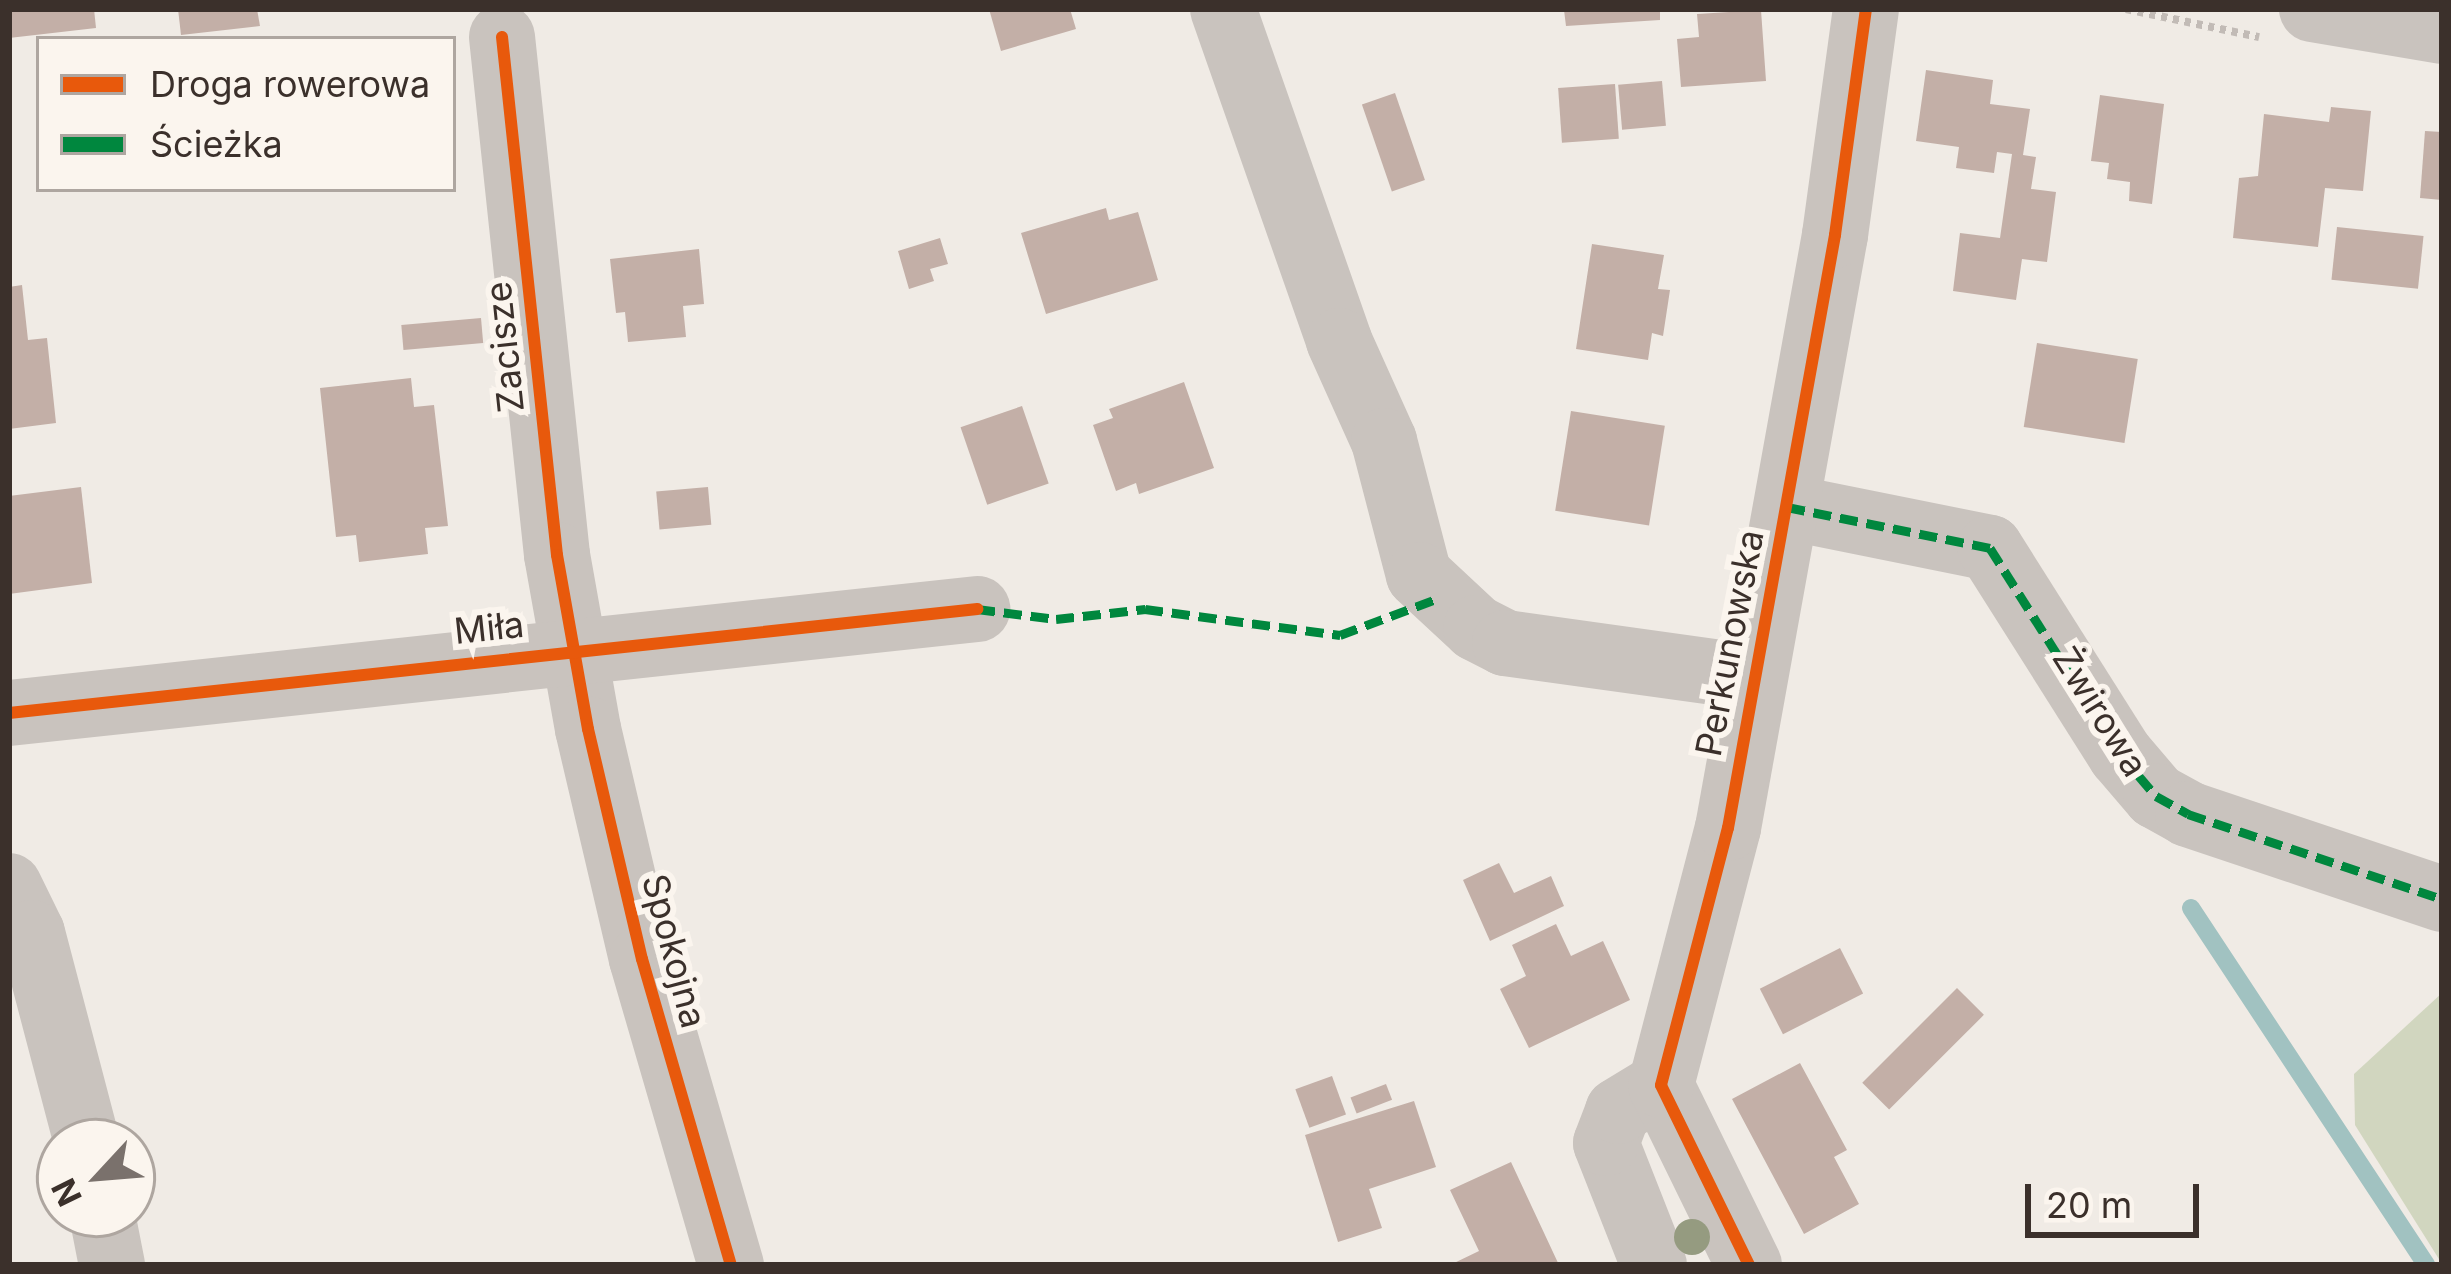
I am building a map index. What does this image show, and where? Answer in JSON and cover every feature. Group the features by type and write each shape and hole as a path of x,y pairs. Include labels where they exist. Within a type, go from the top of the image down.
{"street":[{"name":"Perkunowska","path":"1223,9 1339,341 1384,441 1419,575 1476,628 1505,643 1751,677"},
{"name":"Perkunowska","path":"1661,1085 1728,828 1751,677 1786,507 1866,9"},
{"path":"2312,9 2442,31"},
{"name":"Zacisze","path":"502,37 556,555 576,649"},
{"name":"Żwirowa","path":"1786,507 1990,548 2121,755 2156,796 2188,814 2442,899"},
{"name":"Miła","path":"9,712 977,609"},
{"name":"Spokojna","path":"576,649 642,959 730,1265"},
{"path":"9,886 32,933 81,1118"},
{"path":"1654,1265 1606,1143 1618,1112 1661,1085 1749,1265"}],"green space":[{"path":"2442,993 2442,1264 2355,1125 2354,1074"}],"building":[{"path":"9,9 94,9 96,28 9,38"},
{"path":"178,9 257,9 260,26 181,35"},
{"path":"989,9 1070,9 1076,29 1001,51"},
{"path":"1660,9 1660,20 1566,26 1564,10"},
{"path":"1761,10 1766,81 1681,87 1677,39 1699,37 1697,14"},
{"path":"1926,70 1993,80 1990,104 2030,109 2023,155 2036,157 2031,189 2056,192 2047,262 2022,259 2016,300 1953,291 1960,233 2000,238 2012,154 1997,152 1994,173 1956,168 1959,147 1916,141"},
{"path":"1662,81 1666,126 1622,130 1618,85"},
{"path":"1615,84 1619,139 1562,143 1558,88"},
{"path":"1395,93 1425,180 1392,191 1362,104"},
{"path":"2100,95 2164,104 2152,204 2129,201 2130,182 2107,179 2109,163 2091,161"},
{"path":"2331,107 2371,111 2363,191 2325,188 2318,247 2233,238 2239,178 2258,176 2264,114 2329,122"},
{"path":"2425,131 2442,132 2442,200 2420,198"},
{"path":"1106,208 1109,220 1138,212 1158,280 1046,314 1021,233"},
{"path":"2337,227 2424,236 2418,289 2331,280"},
{"path":"940,238 948,264 930,269 934,281 909,289 898,251"},
{"path":"1592,244 1664,255 1658,289 1670,290 1663,336 1652,333 1648,360 1576,349"},
{"path":"699,249 704,304 683,306 686,337 628,342 625,312 616,313 610,259"},
{"path":"22,285 28,340 47,338 56,423 9,429 9,287"},
{"path":"481,318 483,343 403,350 401,325"},
{"path":"2037,343 2138,359 2124,443 2024,427"},
{"path":"411,378 414,407 434,405 448,526 425,528 428,554 359,562 356,535 336,537 320,388"},
{"path":"1184,382 1214,468 1139,494 1136,483 1116,491 1093,425 1113,418 1109,409"},
{"path":"1022,406 1049,484 987,505 961,427"},
{"path":"1571,411 1665,426 1649,526 1555,511"},
{"path":"81,487 92,583 9,594 9,496"},
{"path":"708,487 711,525 660,529 656,492"},
{"path":"1499,863 1514,893 1551,876 1564,906 1490,941 1463,880"},
{"path":"1556,924 1571,956 1603,941 1630,1000 1529,1048 1500,989 1526,976 1512,945"},
{"path":"1840,948 1863,993 1783,1034 1760,989"},
{"path":"1957,988 1984,1015 1889,1110 1862,1083"},
{"path":"1800,1063 1847,1150 1834,1157 1859,1204 1804,1234 1732,1099"},
{"path":"1332,1076 1346,1115 1309,1128 1295,1089"},
{"path":"1386,1084 1392,1100 1357,1113 1351,1098"},
{"path":"1414,1101 1436,1167 1369,1189 1382,1228 1338,1242 1305,1135"},
{"path":"1511,1162 1559,1265 1450,1265 1479,1251 1450,1190"}],"waterway":[{"path":"2191,908 2426,1265"}],"marked path":[{"path":"1787,507 1990,548 2121,755 2156,796 2188,814 2442,899"},
{"path":"977,609 1056,619 1145,609 1340,635 1439,598"}],"cycle path":[{"path":"1749,1265 1661,1085 1728,828 1835,235 1866,9"},
{"path":"502,37 557,555 588,729 642,959 731,1265"},
{"path":"9,713 977,609"}]}
